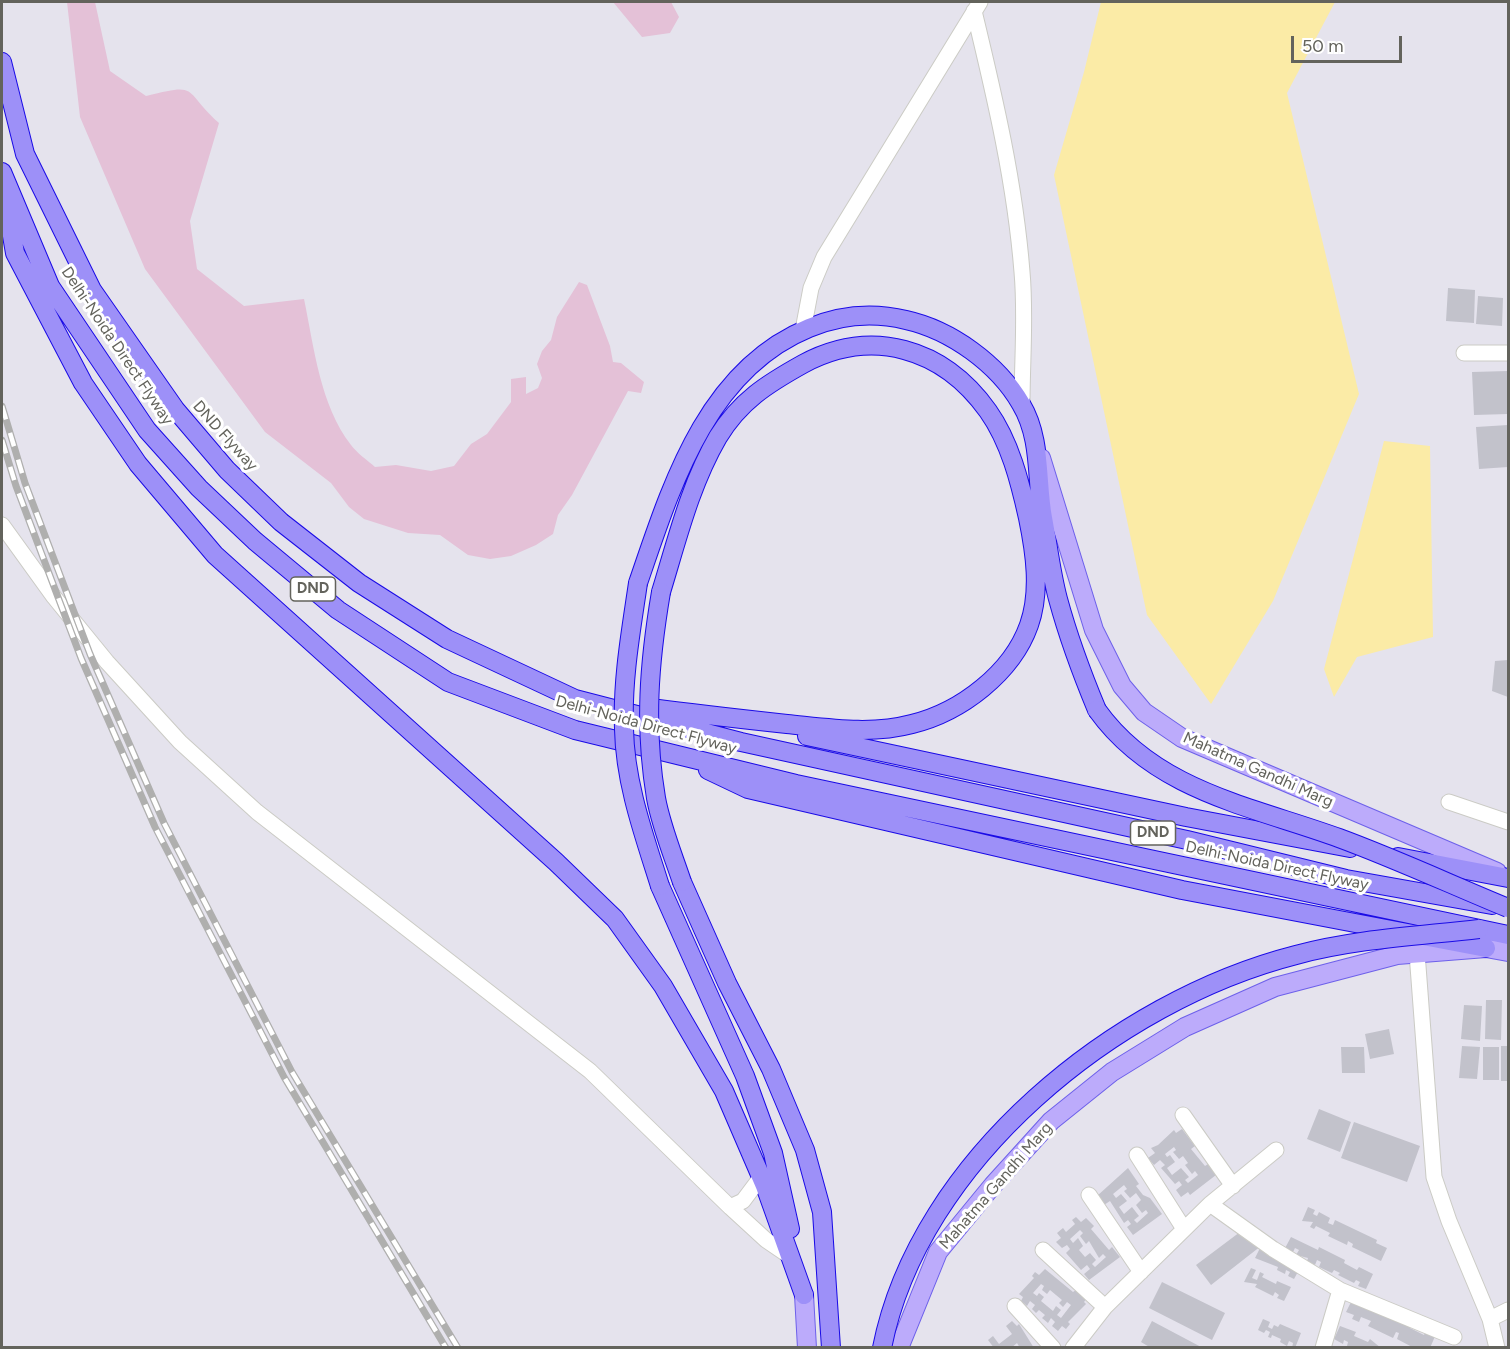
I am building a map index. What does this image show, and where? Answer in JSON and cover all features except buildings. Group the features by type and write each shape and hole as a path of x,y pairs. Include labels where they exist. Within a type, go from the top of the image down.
{"highway":[{"name":"DND Flyway","path":"2,62 25,154 92,290 175,409 227,470 281,522 359,583 447,639 575,699"},
{"name":"Delhi-Noida Direct Flyway","path":"2,172 50,286 147,430 199,488 255,542 338,610 448,682 575,729 796,783 1479,929"},
{"path":"2,178 15,253 83,383 138,464 215,555 556,861 615,919 663,986 724,1091 761,1177 804,1295"},
{"path":"804,1295 773,1154 745,1077 660,886 633,798 624,730 627,654 638,583 679,475 715,405 730,384 760,354 785,338 828,320 863,315 890,316 919,322 946,335 978,356 1002,377 1022,405 1038,447 1039,495 1058,597 1097,710 1112,730 1169,776 1341,839 1508,908"},
{"path":"575,699 717,717 871,731 913,724 961,702 1004,669 1028,627 1035,604 1035,550 1020,483 1001,434 988,411 969,389 930,360 887,344 864,344 815,358 760,388 718,437 689,498 661,592 650,655 648,730 656,800 682,882 727,983 771,1069 805,1149 822,1212 831,1347"},
{"name":"Delhi-Noida Direct Flyway","path":"575,699 798,754 1187,840 1346,879 1508,908"},
{"path":"717,717 1186,817 1509,877"},
{"path":"676,754 748,789 1182,890 1486,948"},
{"path":"882,1347 888,1317 924,1236 947,1197 1006,1125 1052,1083 1102,1045 1175,1002 1217,982 1295,955 1367,941 1479,929 1509,934"}],"main road":[{"name":"Mahatma Gandhi Marg","path":"1038,447 1094,630 1122,686 1143,712 1192,743 1509,877"},
{"name":"Mahatma Gandhi Marg","path":"899,1347 938,1252 993,1185 1051,1121 1112,1072 1185,1027 1275,987 1397,955 1486,948 1509,952"},
{"path":"804,1295 807,1347"}],"street":[{"path":"803,330 811,288 824,257 977,6"},
{"path":"977,6 1000,116 1018,225 1023,275 1022,405"},
{"path":"1464,353 1509,353"},
{"path":"2,525 54,597 107,662 180,742 257,812 590,1071 730,1207 766,1240 788,1255"},
{"path":"1449,802 1509,822"},
{"path":"1417,953 1434,1177 1449,1221 1490,1319 1497,1347"},
{"path":"1183,1115 1233,1186"},
{"path":"1073,1347 1105,1307 1184,1229 1210,1204 1276,1150"},
{"path":"1137,1155 1184,1229"},
{"path":"730,1207 743,1201 761,1177"},
{"path":"1089,1195 1141,1272"},
{"path":"1210,1204 1273,1249 1340,1290 1454,1337"},
{"path":"1043,1250 1105,1307"},
{"path":"1323,1347 1340,1290"},
{"path":"1015,1306 1053,1347"},
{"path":"1490,1319 1509,1310"}],"shaded area":[{"path":"67,2 95,2 110,71 146,96 175,90 189,92 219,123 190,221 197,269 244,306 304,299 315,356 332,412 351,445 375,467 396,465 431,471 454,466 471,444 487,434 511,402 511,379 526,377 526,394 538,388 542,378 537,364 542,351 551,340 557,317 579,282 587,285 610,346 613,362 621,363 644,382 641,393 628,391 572,495 558,515 553,534 536,545 511,556 490,559 468,555 440,535 408,533 364,519 349,507 331,483 265,432 145,269 80,117"},
{"path":"613,2 671,2 679,17 670,33 642,37"},
{"path":"1101,2 1335,2 1287,93 1359,394 1273,601 1211,704 1147,615 1054,175 1084,72"},
{"path":"1384,441 1430,446 1433,637 1357,657 1334,697 1324,669"}],"railway":[{"path":"2,406 25,483 90,654 164,823 292,1072 458,1348"},
{"path":"2,440 16,486 81,658 155,827 284,1077 446,1348"}]}
